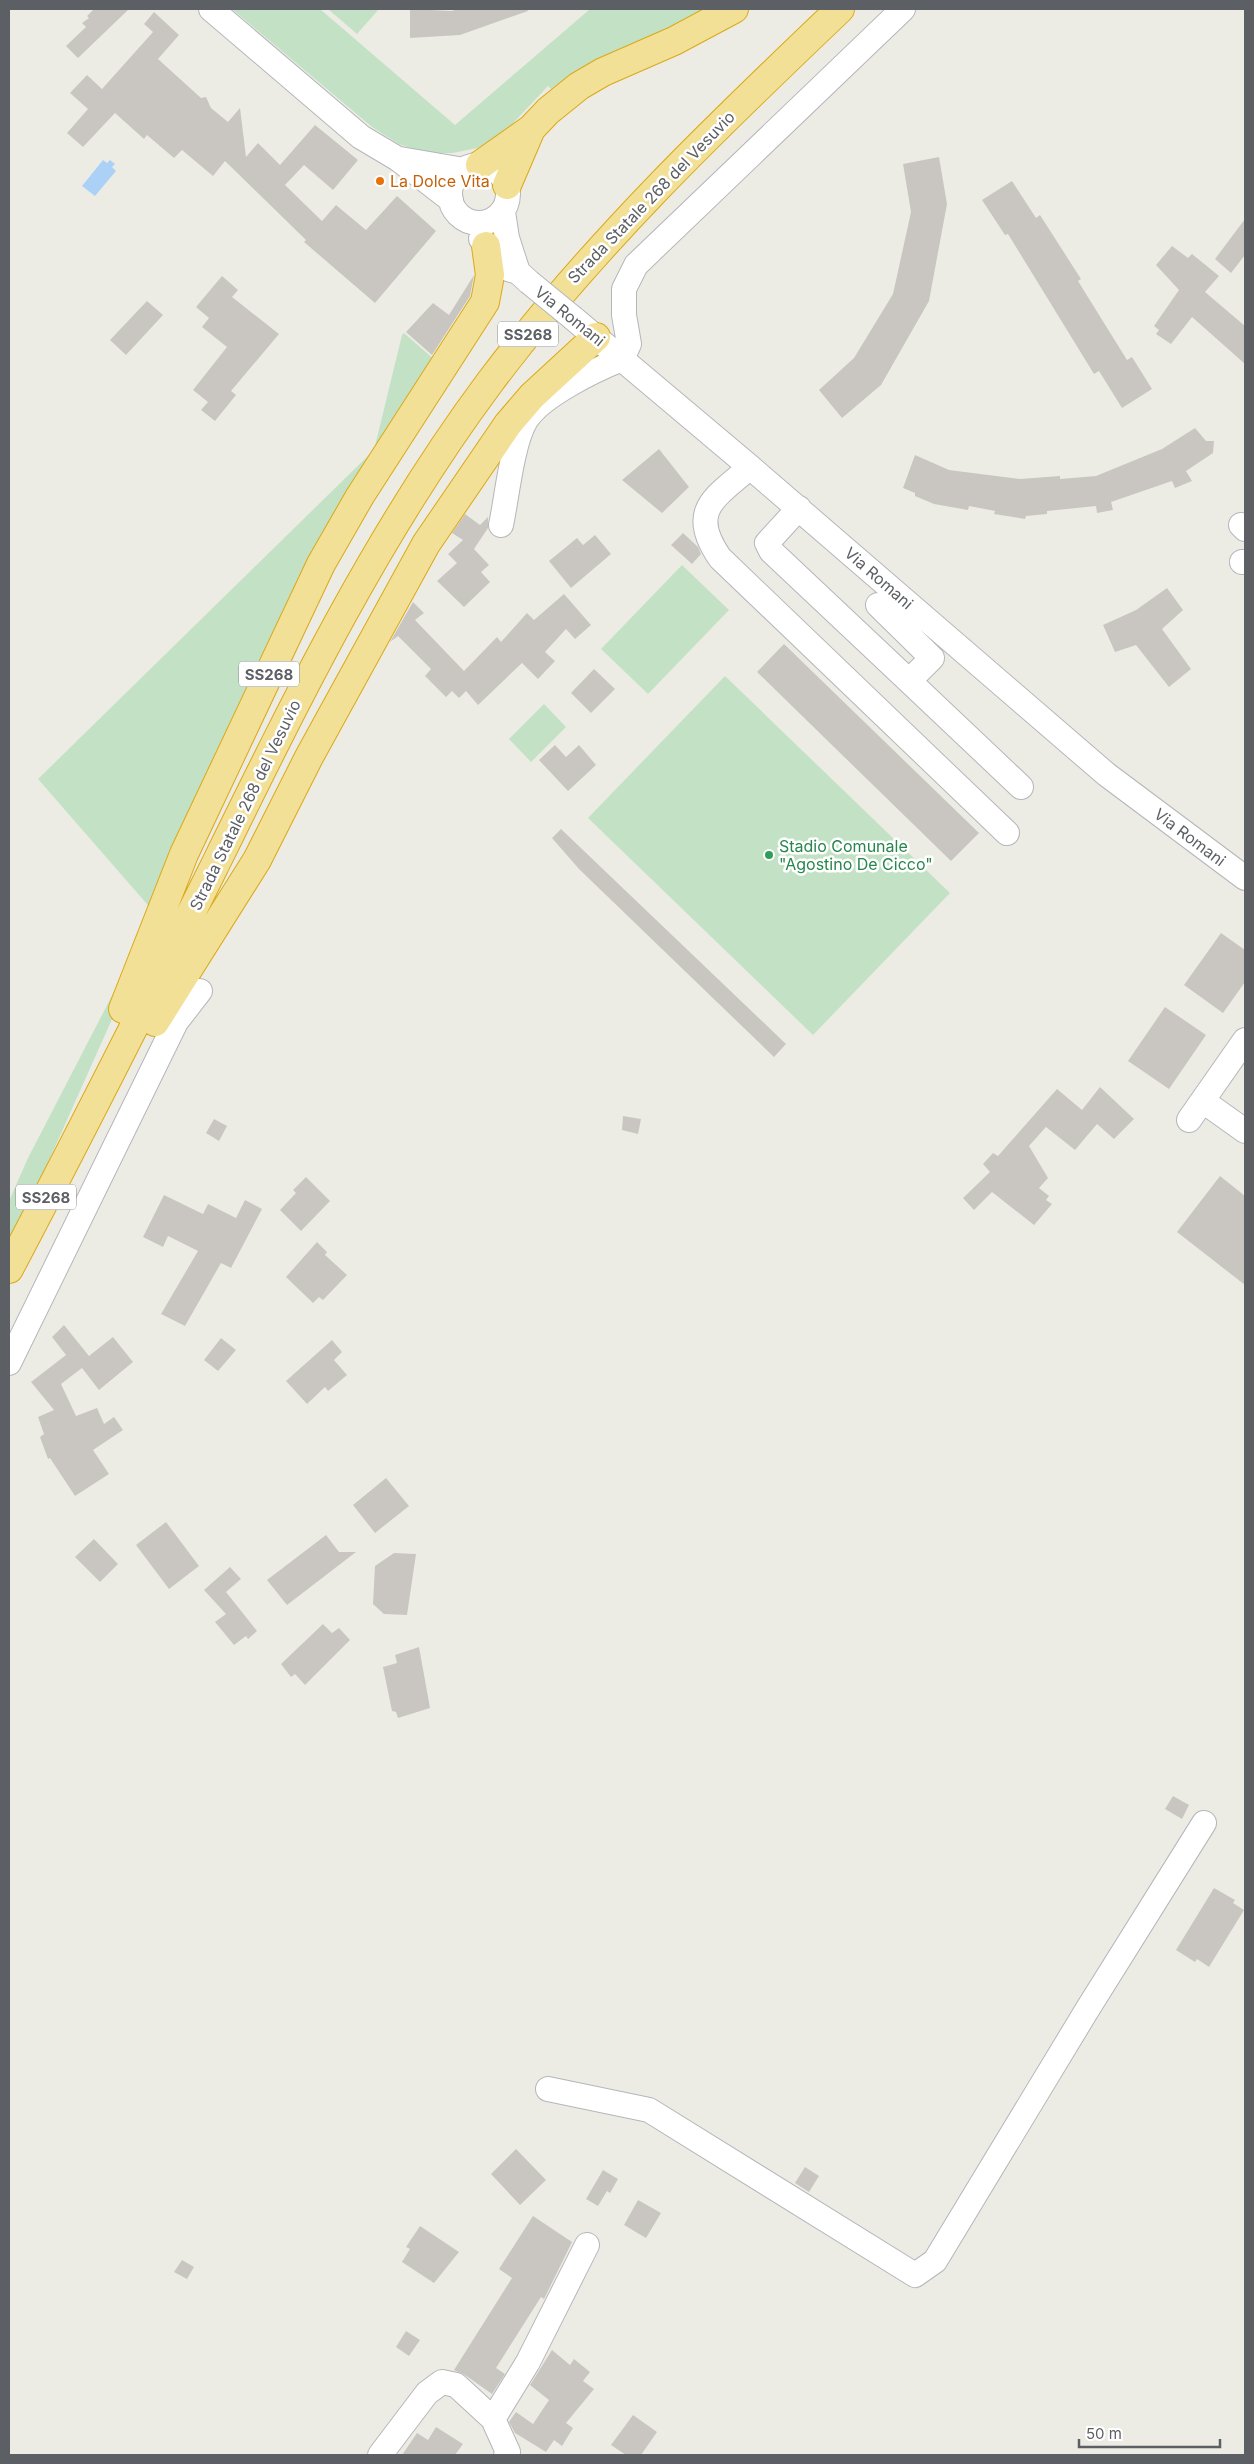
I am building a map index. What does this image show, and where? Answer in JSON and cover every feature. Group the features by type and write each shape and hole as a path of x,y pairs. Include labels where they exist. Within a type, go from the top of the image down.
{"highway":[{"path":"507,185 532,130 548,111 579,86 603,72 674,41 734,9"},
{"name":"Strada Statale 268 del Vesuvio","path":"9,1269 288,716 365,572 422,480 489,384 584,266 704,139 840,9"},
{"path":"472,168 532,130"},
{"name":"SS268","path":"88,1115 117,1021 134,985 184,854 321,564 360,496 485,302 490,275 486,246"},
{"name":"SS268","path":"88,1115 147,1037 199,950 240,889 377,630 431,536 508,424 532,396 596,336"}],"street":[{"path":"211,9 361,137 398,159 451,200 460,217 469,222 487,222 503,212 507,204 507,185 497,171 398,159"},
{"path":"501,525 519,435 526,419 566,387 598,369 622,359 629,344 624,315 624,289 636,266 903,9"},
{"path":"451,200 453,183 472,168"},
{"path":"503,212 507,238 524,277"},
{"name":"Via Romani","path":"469,222 486,246 508,269 524,277 596,336 1106,774 1245,878"},
{"path":"750,467 710,502 703,522 707,540 720,558 1006,833"},
{"path":"798,508 767,543 771,551 1021,787"},
{"path":"878,605 932,658 909,681"},
{"path":"9,1363 176,1022 200,991"},
{"path":"1189,1120 1245,1040"},
{"path":"1203,1101 1245,1131"},
{"path":"548,2089 649,2110 915,2274 936,2261 1086,2010 1204,1823"},
{"path":"493,2419 528,2362 587,2245"},
{"path":"380,2455 427,2393 442,2382 456,2385 493,2419 508,2452 506,2455"}],"green space":[{"path":"232,9 320,9 455,125 590,9 709,9 577,70 551,89 548,86 499,138 478,148 452,153 424,153 399,144 372,127"},
{"path":"328,9 379,9 357,34"},
{"path":"404,333 436,361 153,911 38,779 374,450"},
{"path":"682,565 729,610 648,694 601,649"},
{"name":"Stadio Comunale \"Agostino De Cicco\"","path":"725,676 950,893 813,1035 588,818"},
{"path":"544,704 566,727 531,762 509,739"},
{"path":"147,928 150,934 34,1194 9,1241 9,1201 28,1158"}],"water":[{"path":"103,160 107,163 110,160 115,164 112,167 116,171 95,196 82,186"}],"building":[{"path":"94,9 129,9 78,58 66,46 86,27 82,23 89,18 87,16"},
{"path":"410,9 452,11 457,9 527,9 528,11 460,35 410,38"},
{"path":"154,12 179,35 158,59 201,98 206,97 211,108 228,122 240,108 246,157 258,143 280,165 315,125 358,160 333,190 304,165 285,185 322,221 336,205 366,230 397,196 436,231 375,303 304,242 306,240 225,161 213,176 182,150 174,158 147,135 144,139 115,113 83,147 67,133 88,109 70,93 87,75 102,89 153,32 144,24"},
{"path":"939,157 947,204 929,301 881,385 842,418 819,390 854,358 893,294 911,212 903,164"},
{"path":"1012,181 1036,218 1040,215 1081,279 1078,281 1127,360 1132,357 1152,389 1122,408 1099,371 1094,374 1008,234 1005,235 982,200"},
{"path":"1245,219 1245,255 1231,273 1215,259"},
{"path":"1172,246 1188,258 1192,254 1219,276 1205,292 1245,326 1245,364 1192,317 1171,344 1156,334 1159,330 1154,326 1179,290 1156,265"},
{"path":"474,275 470,296 432,355 406,332 433,303 449,315"},
{"path":"222,276 238,290 232,297 279,334 231,391 236,395 215,421 201,410 208,402 193,390 227,347 202,327 209,318 196,307"},
{"path":"147,301 163,315 126,355 110,340"},
{"path":"1195,428 1206,441 1214,441 1213,453 1186,471 1192,481 1175,488 1172,481 1111,502 1113,510 1097,513 1096,506 1047,511 1047,514 1026,516 1025,519 994,514 995,511 969,506 968,510 934,504 915,496 915,493 903,488 915,455 949,470 1020,479 1060,476 1060,479 1096,476 1162,449"},
{"path":"659,449 689,487 662,513 622,480"},
{"path":"465,514 480,525 488,517 488,528 474,549 489,565 481,572 490,582 464,607 437,581 457,563 448,554 463,540 452,533"},
{"path":"683,533 698,547 701,554 692,564 671,545"},
{"path":"595,535 611,554 571,588 549,561 577,538 583,545"},
{"path":"1167,588 1183,610 1162,629 1191,669 1169,687 1136,645 1115,652 1103,625 1136,610"},
{"path":"564,594 591,625 575,639 566,629 545,652 555,661 538,679 522,663 478,705 466,691 459,698 452,691 446,697 425,676 431,669 398,636 390,642 413,602 424,613 415,620 464,671 497,637 501,642 527,613 534,620"},
{"path":"784,644 979,833 951,861 757,672"},
{"path":"594,669 615,689 591,713 571,693"},
{"path":"555,745 566,757 579,745 596,765 568,791 539,760"},
{"path":"561,829 786,1044 774,1057 579,869 552,838"},
{"path":"1221,933 1245,950 1245,982 1223,1013 1184,985"},
{"path":"1165,1007 1206,1035 1169,1089 1128,1061"},
{"path":"1100,1087 1134,1119 1114,1139 1097,1124 1075,1150 1046,1127 1029,1146 1048,1178 1039,1188 1049,1196 1046,1200 1052,1204 1034,1225 992,1192 974,1210 963,1198 990,1172 983,1164 993,1153 998,1156 1057,1089 1082,1110"},
{"path":"623,1116 641,1119 638,1134 622,1130"},
{"path":"214,1119 227,1126 219,1141 206,1133"},
{"path":"1220,1176 1245,1196 1245,1285 1177,1232"},
{"path":"306,1177 330,1201 301,1231 280,1210 296,1193 293,1190"},
{"path":"164,1195 203,1214 208,1204 236,1218 245,1200 262,1209 231,1268 221,1263 185,1326 161,1314 198,1251 168,1236 163,1247 143,1237"},
{"path":"317,1242 327,1252 325,1255 347,1275 323,1300 319,1297 313,1303 286,1277"},
{"path":"64,1325 89,1356 113,1337 133,1362 99,1390 82,1368 61,1384 76,1416 97,1408 104,1424 114,1417 123,1430 93,1450 109,1474 75,1496 50,1458 48,1459 40,1437 44,1434 38,1417 54,1410 31,1382 66,1355 52,1337"},
{"path":"221,1338 236,1350 218,1371 204,1360"},
{"path":"332,1340 342,1352 334,1360 347,1375 328,1391 325,1387 307,1404 286,1381"},
{"path":"386,1478 409,1506 375,1533 353,1505"},
{"path":"166,1522 199,1566 169,1589 136,1545"},
{"path":"326,1535 339,1552 356,1552 287,1605 267,1580"},
{"path":"94,1539 118,1564 100,1582 75,1557"},
{"path":"394,1553 416,1554 407,1615 384,1614 373,1604 375,1566"},
{"path":"230,1567 241,1579 226,1592 257,1631 248,1639 246,1636 234,1645 215,1622 226,1614 204,1590"},
{"path":"323,1624 332,1633 339,1628 350,1640 305,1685 295,1674 291,1677 281,1664"},
{"path":"419,1647 430,1708 398,1718 396,1712 392,1711 383,1667 397,1663 395,1655"},
{"path":"1173,1796 1189,1805 1182,1819 1165,1809"},
{"path":"1214,1888 1235,1900 1233,1903 1244,1910 1209,1967 1197,1959 1195,1962 1176,1950"},
{"path":"516,2149 546,2180 520,2205 491,2174"},
{"path":"805,2167 819,2176 809,2192 795,2183"},
{"path":"603,2170 618,2179 610,2193 607,2191 598,2206 586,2199"},
{"path":"638,2200 661,2213 646,2238 624,2225"},
{"path":"533,2216 572,2242 544,2299 541,2297 496,2368 505,2374 492,2394 465,2375 454,2370 512,2278 499,2269"},
{"path":"420,2226 459,2252 434,2283 402,2262 410,2249 406,2247"},
{"path":"182,2260 194,2267 187,2279 174,2272"},
{"path":"406,2331 420,2340 409,2356 396,2347"},
{"path":"552,2350 570,2365 574,2359 590,2372 583,2381 594,2389 566,2423 573,2428 562,2446 554,2440 546,2452 515,2433 509,2422 516,2412 533,2424 549,2400 530,2385"},
{"path":"633,2415 657,2432 641,2455 626,2455 611,2445"},
{"path":"436,2427 463,2444 455,2455 402,2455 417,2433 428,2440"}],"place":[{"name":"La Dolce Vita","path":"380,181"},
{"name":"Stadio Comunale \"Agostino De Cicco\"","path":"769,855"}]}
